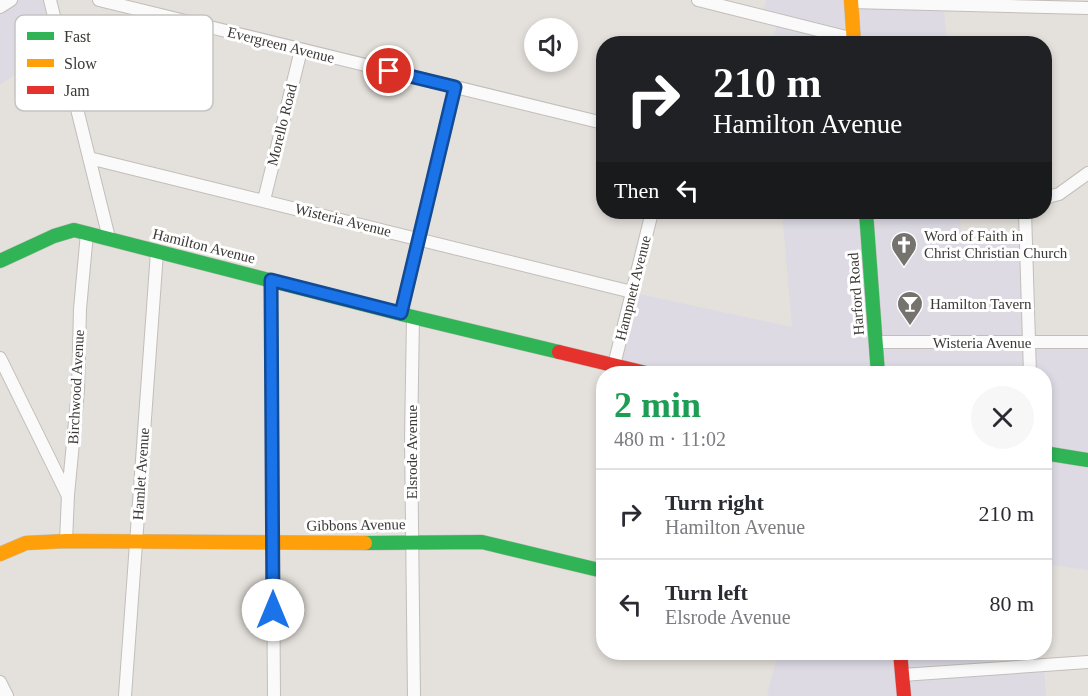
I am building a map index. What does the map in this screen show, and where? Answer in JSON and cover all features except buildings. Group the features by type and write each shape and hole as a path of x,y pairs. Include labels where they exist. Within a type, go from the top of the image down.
{"street":[{"path":"0,7 10,0"},
{"path":"51,0 55,15"},
{"name":"Evergreen Avenue","path":"99,0 160,15"},
{"path":"698,0 835,36"},
{"path":"854,36 851,1 1088,8"},
{"name":"Evergreen Avenue","path":"213,28 596,121"},
{"name":"Morello Road","path":"264,200 301,50"},
{"name":"Elsrode Avenue","path":"414,696 407,315 419,239 455,87"},
{"path":"78,111 109,238"},
{"name":"Wisteria Avenue","path":"89,158 632,292"},
{"path":"1052,196 1059,194 1088,173"},
{"name":"Hampnett Avenue","path":"614,365 650,219"},
{"name":"Harford Road","path":"867,219 878,366"},
{"path":"1025,219 1030,366"},
{"name":"Hamilton Avenue","path":"0,261 74,230 618,366"},
{"name":"Birchwood Avenue","path":"66,541 78,390 80,309 87,233"},
{"name":"Hamlet Avenue","path":"125,696 157,252"},
{"path":"271,280 274,696"},
{"name":"Wisteria Avenue","path":"876,342 1088,342"},
{"path":"0,358 68,495"},
{"path":"1052,454 1088,460"},
{"name":"Gibbons Avenue","path":"0,554 26,543 66,541 493,543 596,569"},
{"path":"901,660 904,696"},
{"path":"902,675 1088,662"},
{"path":"0,682 7,696"}],"shaded area":[{"path":"13,0 53,0 56,15 15,15 15,74 0,85 0,9"},
{"path":"766,0 943,0 946,36 774,36 778,20 762,16"},
{"path":"783,219 960,219 962,244 1025,244 1028,343 1088,343 1088,570 1052,565 1052,366 614,365 634,293 792,327"},
{"path":"776,660 994,660 995,669 1044,666 1046,696 767,696"}],"traffic: fast":[{"path":"867,219 877,366"},
{"path":"0,261 54,236 74,230 559,352"},
{"path":"1052,454 1088,460"},
{"path":"365,543 482,542 596,569"}],"traffic: slow":[{"path":"851,0 853,36"},
{"path":"0,554 26,543 66,541 365,543"}],"traffic: jam":[{"path":"559,352 617,366"},
{"path":"901,660 904,696"}],"place":[{"name":"Word of Faith in Christ Christian Church","path":"904,268"},
{"name":"Hamilton Tavern","path":"910,327"}],"route":[{"path":"273,610 271,280 401,313 455,87 389,71"}]}
